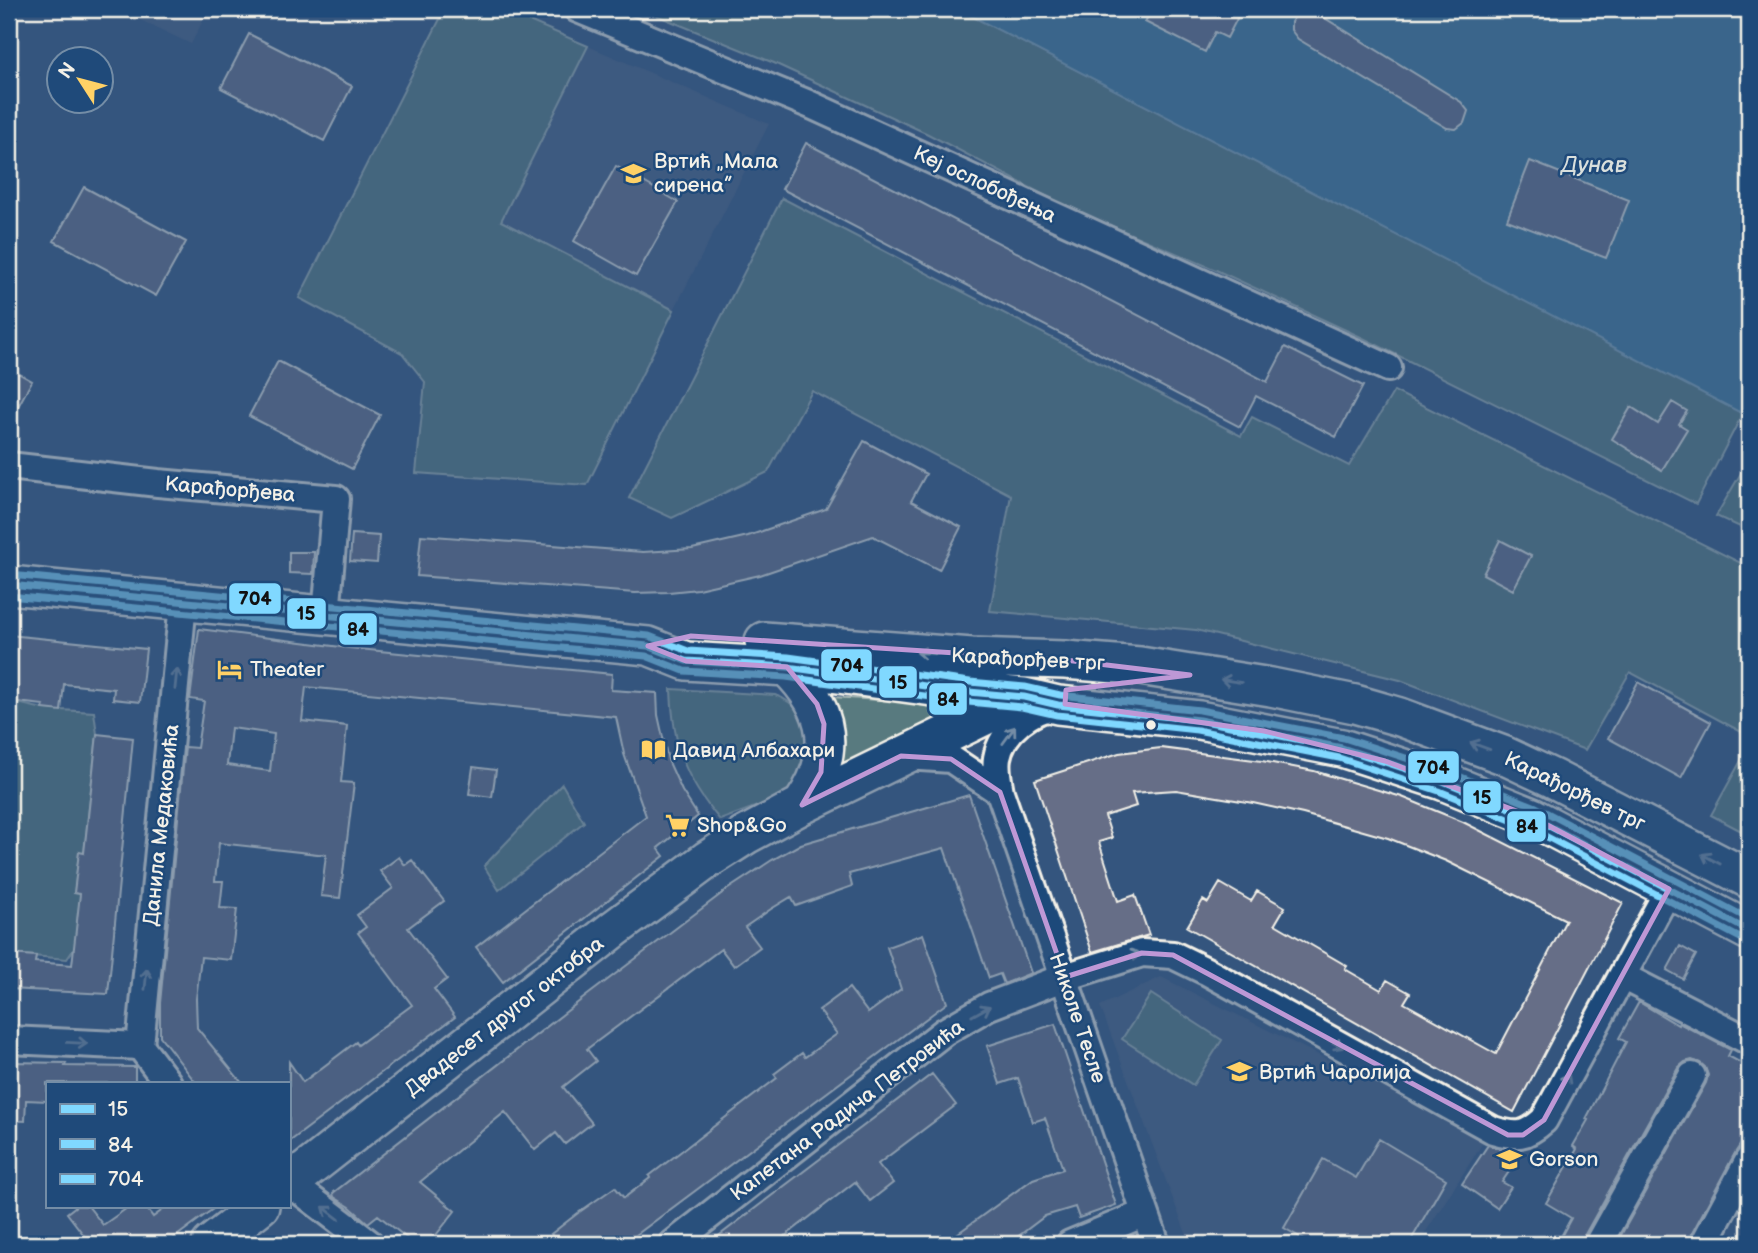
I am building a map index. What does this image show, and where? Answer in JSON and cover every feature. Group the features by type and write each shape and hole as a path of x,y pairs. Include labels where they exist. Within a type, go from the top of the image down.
{"main road":[{"path":"9,585 648,646"},
{"name":"Карађорђев трг","path":"648,646 691,636 972,657 1140,666 1272,687 1355,704 1400,717 1503,755 1749,879"},
{"name":"Карађорђев трг","path":"648,646 686,661 787,667 1119,710 1238,727 1342,748 1483,796 1532,817 1749,932"},
{"path":"787,667 817,704 826,738 816,786 802,804"},
{"path":"1041,701 1070,687 1149,683 1191,675"},
{"name":"Карађорђев трг","path":"722,850 802,804 901,756 1041,701"},
{"name":"Двадесет другог октобра","path":"290,1184 632,915 722,850"},
{"path":"211,1244 258,1208"}],"street":[{"name":"Кеј ослобођења","path":"578,9 821,110 1388,368"},
{"name":"Карађорђева","path":"9,466 337,499 326,615"},
{"name":"Данила Медаковића","path":"140,1046 183,603"},
{"name":"Николе Тесле","path":"1041,701 1045,707 1028,715 1010,732 997,755 996,769 1000,792 1156,1244"},
{"path":"901,756 951,760 1000,792"},
{"path":"1668,889 1622,976 1749,1041"},
{"name":"Капетана Радича Петровића","path":"673,1244 944,1031 989,1006 1065,977 1142,953 1173,955 1206,971 1493,1130 1508,1135 1523,1135 1544,1120 1622,976"},
{"path":"9,1040 140,1046 167,1082"},
{"path":"1598,1244 1692,1076"},
{"path":"1704,1244 1749,1160"},
{"path":"290,1184 370,1244"},
{"path":"1070,1244 1145,1213"}],"highlighted area":[{"path":"691,636 1065,660 1190,675 1066,690 1065,704 1264,731 1385,761 1532,817 1669,889 1544,1120 1523,1135 1508,1135 1173,955 1142,953 1065,977 1000,792 951,759 901,756 802,805 821,772 824,724 817,704 787,667 686,661 648,646"}],"shaded area":[{"path":"117,9 209,9 191,44"},
{"name":"Вртић „Мала сирена”","path":"588,46 769,124 674,310 501,221"},
{"name":"Вртић Чаролија","path":"1161,977 1486,1138 1418,1244 1190,1244 1100,1006"}],"green space":[{"path":"445,9 501,9 588,46 501,221 674,310 587,485 416,473 425,382 402,353 299,298"},
{"path":"641,9 958,9 1743,413 1696,504 1363,338 1216,270 1067,207 928,134 774,63"},
{"path":"782,198 1241,436 1252,417 1349,466 1394,391 1749,567 1749,736 1630,672 1585,750 1400,680 1196,630 990,611 1011,495 812,391 768,472 672,518 629,498"},
{"path":"1744,468 1749,470 1749,531 1716,516"},
{"path":"671,689 775,695 791,704 802,716 808,742 806,762 792,793 720,820 697,790 683,760 674,727"},
{"path":"832,697 959,705 837,775 844,736 841,718"},
{"path":"9,701 43,709 94,712 97,734 84,853 79,853 74,893 84,894 79,906 76,933 84,934 67,959 9,954"},
{"path":"1749,746 1749,835 1711,815"},
{"path":"562,784 584,822 499,890 484,866"},
{"path":"1151,994 1222,1040 1193,1085 1122,1039"}],"water":[{"name":"Дунав","path":"958,9 1749,9 1749,417"}],"building":[{"path":"1152,9 1242,9 1227,38 1215,32 1205,52 1145,22"},
{"path":"1299,11 1318,14 1461,102 1468,111 1464,123 1456,129 1447,128 1298,39 1291,30 1291,22"},
{"path":"249,34 352,86 324,141 221,88"},
{"path":"806,143 1267,382 1285,347 1363,386 1336,437 1256,396 1240,427 782,189"},
{"path":"1530,161 1629,200 1606,258 1507,220"},
{"path":"616,166 678,202 636,276 574,241"},
{"path":"84,187 186,242 156,296 54,241"},
{"path":"278,361 380,415 352,469 249,416"},
{"path":"9,368 32,381 9,423"},
{"path":"1672,402 1687,411 1679,424 1687,429 1662,470 1612,439 1631,407 1658,424"},
{"path":"864,441 926,474 911,501 961,527 939,570 873,536 760,575 698,589 669,592 635,593 417,576 421,535 643,552 692,549 748,536 826,509"},
{"path":"352,534 379,536 377,563 350,561"},
{"path":"1500,540 1531,556 1513,590 1483,574"},
{"path":"289,552 314,552 313,574 289,573"},
{"path":"199,629 349,648 612,674 611,690 657,693 658,715 668,760 682,791 698,816 658,848 664,856 503,982 476,947 646,816 624,754 616,717 306,687 302,721 347,726 341,782 354,783 340,898 321,896 326,855 219,843 215,881 223,881 220,908 237,909 231,960 201,957 196,999 197,1028 241,1082 195,1082 160,1036 160,1003 185,747 197,748 204,701 190,699","holes":["231,728 274,734 270,771 227,765"]},
{"path":"9,635 146,649 140,702 113,699 114,689 64,684 61,711 43,709 44,705 9,701"},
{"path":"1638,682 1711,722 1681,778 1608,738"},
{"path":"97,734 133,738 108,994 9,989 9,954 36,956 35,962 72,965 80,894 74,893 79,852 84,853"},
{"path":"1161,748 1262,761 1314,771 1402,797 1463,822 1623,903 1514,1112 1187,927 1203,900 1208,903 1220,883 1251,901 1257,891 1285,907 1275,924 1347,966 1345,969 1381,990 1387,980 1410,993 1404,1003 1496,1054 1566,920 1446,861 1388,838 1253,803 1176,790 1132,793 1136,806 1105,816 1112,838 1099,842 1118,901 1135,895 1149,935 1092,952 1035,780 1119,753"},
{"path":"473,767 496,770 492,797 469,794"},
{"path":"969,795 1031,973 1004,984 1000,974 989,978 944,848 849,874 852,886 796,906 791,897 771,909 745,927 760,947 734,966 721,949 587,1049 596,1061 563,1087 592,1123 565,1144 556,1133 535,1150 505,1112 420,1182 455,1211 429,1244 414,1244 378,1215 368,1223 334,1197 333,1193 585,997 725,891 772,860 801,844"},
{"path":"399,857 405,865 412,860 444,901 408,928 447,979 434,989 455,1017 290,1141 289,1062 303,1082 412,1005 358,933 366,927 357,915 393,888 380,871"},
{"path":"923,934 947,1003 624,1244 559,1244 551,1234 578,1213 615,1187 624,1198 777,1078 774,1074 802,1053 805,1057 837,1034 819,1010 849,988 868,1013 901,989 887,947"},
{"path":"1680,946 1696,955 1683,979 1667,970"},
{"path":"1639,1002 1678,1025 1679,1023 1731,1050 1728,1056 1749,1067 1749,1142 1744,1139 1735,1153 1688,1244 1616,1244 1706,1083 1708,1075 1705,1067 1692,1060 1685,1062 1678,1068 1582,1244 1557,1244 1571,1218 1546,1203 1577,1149 1573,1146 1626,1042 1619,1038"},
{"path":"1055,1024 1116,1205 1079,1218 1075,1207 1045,1216 1008,1244 943,1244 1033,1179 1063,1169 1045,1118 1033,1122 1018,1078 1000,1084 987,1046"},
{"path":"9,1062 135,1067 135,1082 46,1082 46,1101 26,1100 25,1121 9,1120"},
{"path":"932,1074 956,1105 878,1164 893,1183 870,1201 855,1182 784,1237 789,1244 708,1244"},
{"path":"1379,1139 1446,1179 1409,1244 1312,1244 1284,1228 1323,1159 1356,1178"},
{"path":"1488,1145 1517,1160 1502,1182 1511,1187 1497,1208 1462,1184"},
{"path":"73,1208 90,1208 103,1225 127,1208 146,1208 153,1217 165,1208 214,1208 166,1244 78,1244 86,1238 67,1213"}],"transit line":[{"name":"704","path":"10,575 649,636 688,651 788,657 1025,687 1060,695 1200,710 1344,738 1446,771 1536,807 1749,919"},
{"name":"15","path":"9,585 648,646 686,661 787,667 1024,697 1058,705 1199,720 1342,748 1443,781 1532,817 1749,931"},
{"name":"84","path":"9,596 646,656 684,671 786,677 1022,707 1057,715 1197,730 1339,758 1439,791 1528,827 1744,940"}],"place":[{"name":"Вртић „Мала сирена”","path":"634,173"},
{"name":"Theater","path":"230,669"},
{"name":"Давид Албахари","path":"653,750"},
{"name":"Shop&Go","path":"677,825"},
{"name":"Вртић Чаролија","path":"1239,1072"},
{"name":"Gorson","path":"1509,1159"}]}
